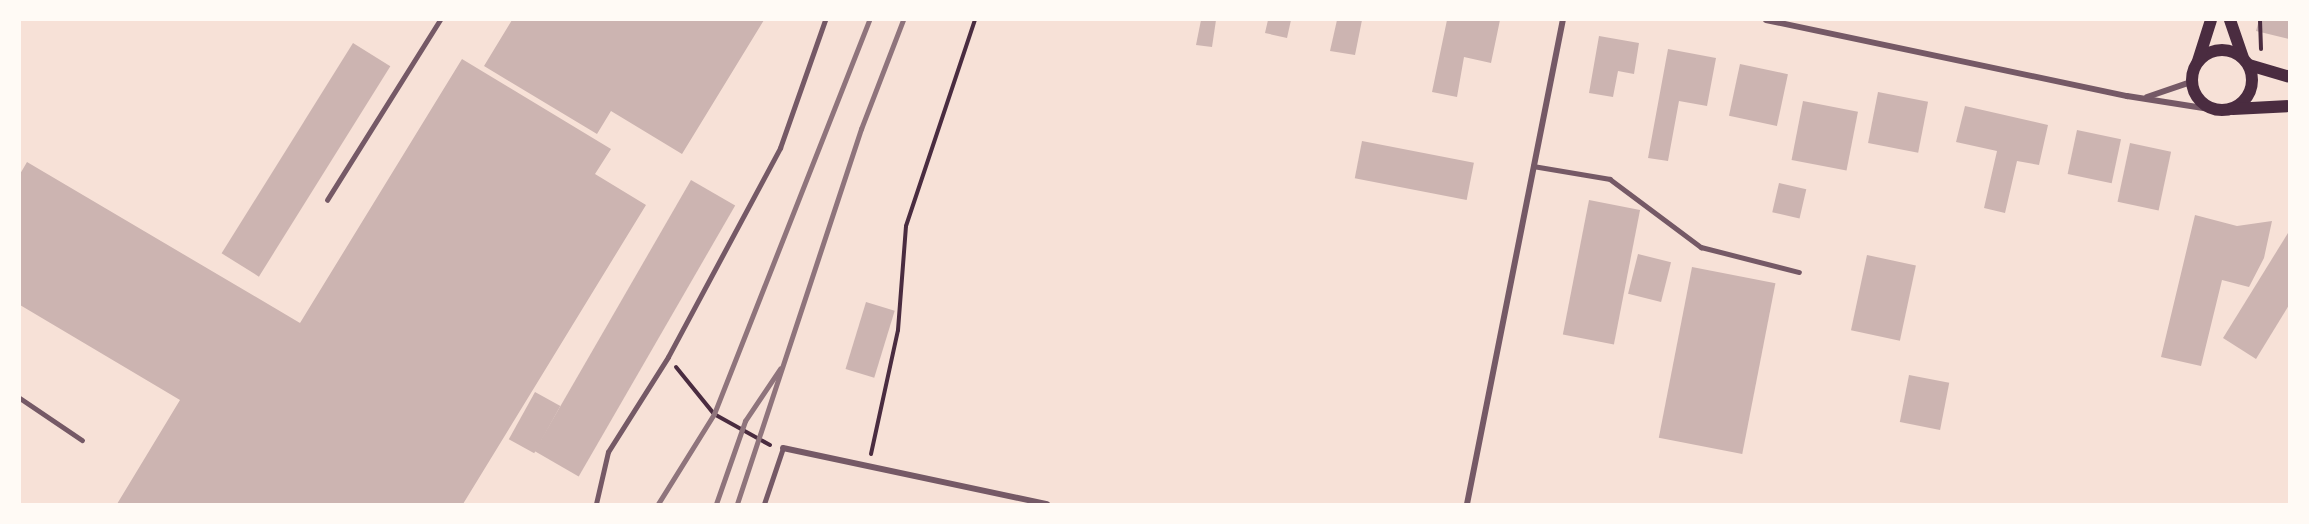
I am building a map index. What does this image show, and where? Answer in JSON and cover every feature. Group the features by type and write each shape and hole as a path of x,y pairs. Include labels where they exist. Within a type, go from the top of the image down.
{"main road":[{"path":"2211,20 2191,82 2199,100 2216,110 2289,106"},
{"path":"2230,20 2246,61 2252,86 2241,104 2231,109"},
{"path":"2198,61 2214,50 2234,51 2246,61 2289,77"}],"street":[{"path":"1467,504 1563,20"},
{"path":"1766,20 2142,98 2216,110"},
{"path":"2142,98 2191,82"},
{"path":"783,448 868,468 1047,504"}],"lane":[{"path":"327,200 440,20"},
{"path":"596,504 609,452 668,357 780,148 825,20"},
{"path":"1533,166 1610,179 1701,246 1799,272"},
{"path":"20,398 82,440"},
{"path":"764,504 783,448"}],"path":[{"path":"868,468 898,330 906,226 975,20"},
{"path":"668,357 714,414 759,442 783,448"}],"building":[{"path":"512,20 764,20 682,154 611,111 597,134 484,66"},
{"path":"1201,20 1216,20 1212,47 1196,45"},
{"path":"1268,20 1291,20 1287,38 1265,33"},
{"path":"1337,20 1362,20 1355,55 1330,51"},
{"path":"1447,20 1500,20 1491,63 1464,57 1457,97 1432,92"},
{"path":"2259,20 2289,20 2289,39 2256,31"},
{"path":"1599,36 1639,43 1634,74 1618,71 1613,97 1589,93"},
{"path":"353,43 390,66 259,277 222,253"},
{"path":"1668,49 1716,58 1707,106 1679,101 1668,161 1648,158"},
{"path":"462,59 611,149 595,174 646,205 463,504 117,504 180,400 20,305 20,174 27,162 300,323"},
{"path":"1740,64 1788,74 1777,126 1729,116"},
{"path":"1878,92 1928,102 1918,153 1868,143"},
{"path":"1803,101 1858,112 1847,171 1792,160"},
{"path":"1965,106 2048,125 2039,165 2017,161 2005,213 1984,208 1997,151 1956,142"},
{"path":"2077,130 2121,139 2112,183 2068,174"},
{"path":"1362,141 1474,163 1467,200 1355,178"},
{"path":"2130,143 2171,152 2159,210 2118,202"},
{"path":"691,180 735,206 579,477 534,451"},
{"path":"1779,183 1806,189 1800,219 1772,212"},
{"path":"1589,200 1640,210 1614,344 1563,334"},
{"path":"2195,215 2237,226 2272,221 2264,258 2249,287 2222,280 2201,366 2161,357"},
{"path":"2288,233 2289,305 2256,359 2223,338"},
{"path":"1638,254 1671,262 1661,302 1628,294"},
{"path":"1867,255 1916,265 1900,341 1851,330"},
{"path":"1692,267 1775,283 1742,454 1659,438"},
{"path":"866,302 895,311 874,378 846,369"},
{"path":"1909,375 1949,383 1940,430 1900,422"},
{"path":"535,392 560,406 534,453 509,439"}],"railway":[{"path":"658,504 714,414 869,20"},
{"path":"737,504 861,129 903,20"},
{"path":"716,504 745,421 780,369"}]}
